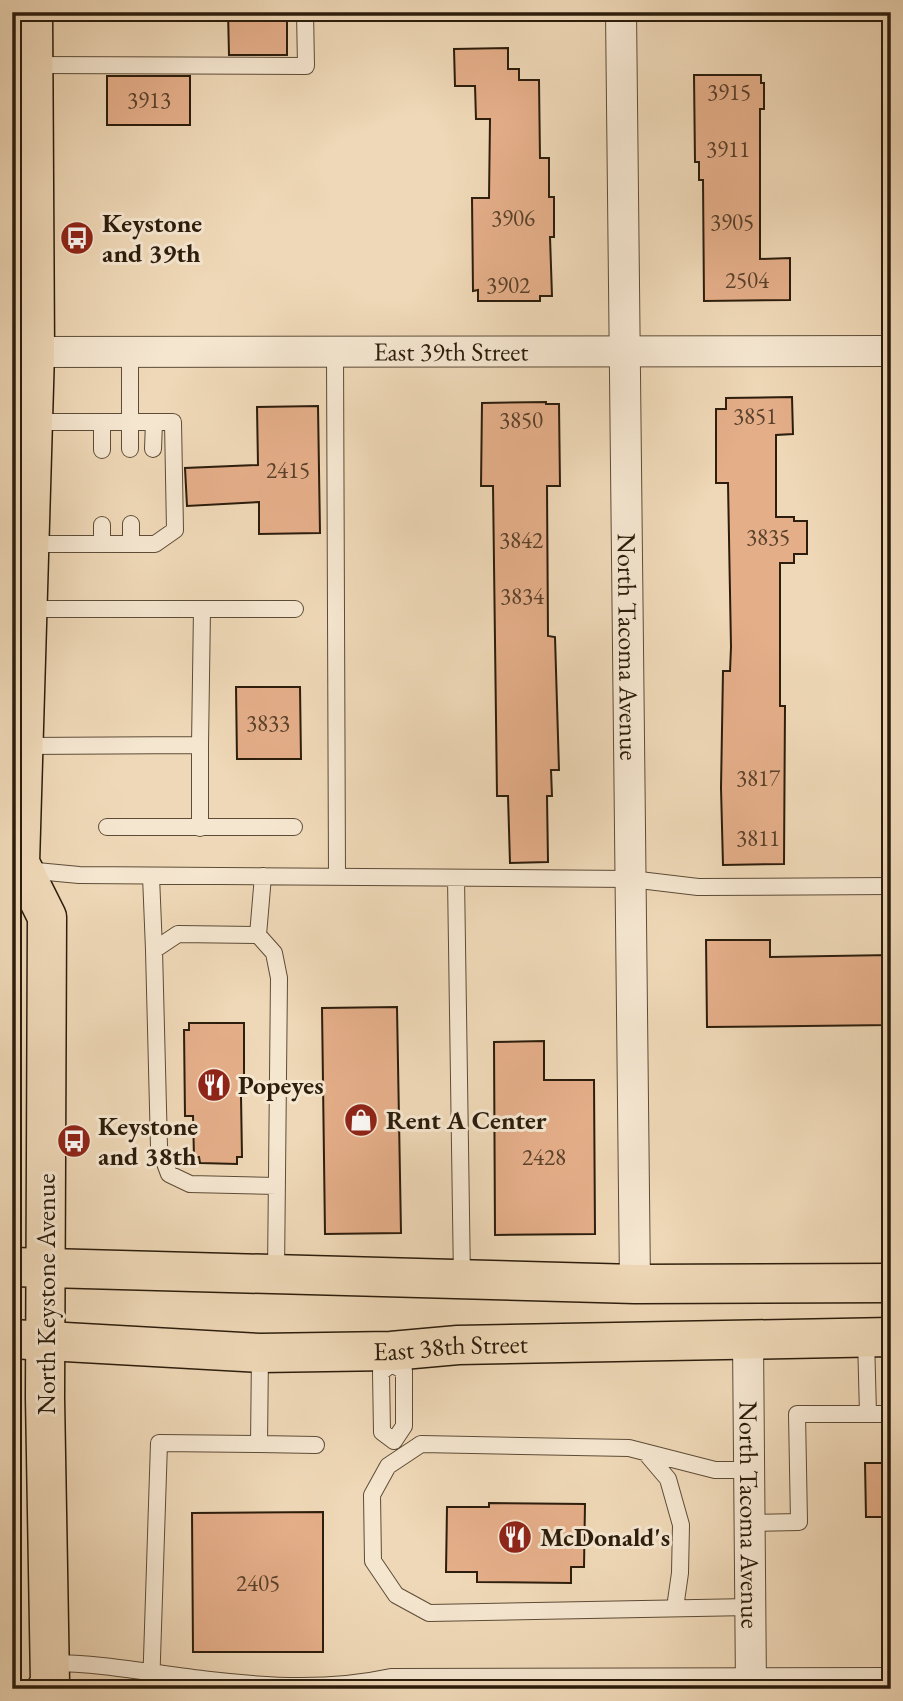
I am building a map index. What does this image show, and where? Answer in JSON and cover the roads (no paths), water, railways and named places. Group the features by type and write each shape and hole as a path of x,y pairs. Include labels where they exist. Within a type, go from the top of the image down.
{"main road":[{"name":"North Keystone Avenue","path":"33,12 34,65 24,352 33,422 19,869 47,917 29,1267 29,1340 48,1676"},
{"path":"29,1267 635,1284 891,1283"},
{"name":"East 38th Street","path":"29,1340 392,1358 458,1345 581,1345 879,1337"}],"street":[{"name":"North Tacoma Avenue","path":"621,12 635,1284"},
{"name":"East 39th Street","path":"24,352 891,351"},
{"name":"North Tacoma Avenue","path":"748,1340 751,1682"}],"lane":[{"path":"34,65 306,66 305,12"},
{"path":"335,352 337,877"},
{"path":"130,353 130,449"},
{"path":"29,544 155,544 175,530 173,422 33,422"},
{"path":"102,422 102,450"},
{"path":"153,422 153,449"},
{"path":"131,524 131,544"},
{"path":"155,524 155,544"},
{"path":"102,525 102,544"},
{"path":"28,609 295,609"},
{"path":"200,828 202,609"},
{"path":"23,746 200,745"},
{"path":"107,827 294,827"},
{"path":"19,869 79,875 631,879 698,887 891,886"},
{"path":"151,876 159,1147 169,1174 190,1184 276,1186"},
{"path":"263,876 258,935 274,953 279,978 276,1272"},
{"path":"456,878 462,1279"},
{"path":"154,950 178,934 258,935"},
{"path":"868,1414 879,1337"},
{"path":"259,1444 260,1353"},
{"path":"394,1441 382,1432 381,1372 392,1358 404,1371 404,1426 394,1441 396,1460"},
{"path":"750,1523 799,1522 797,1414 891,1414"},
{"path":"151,1689 159,1443 316,1445"},
{"path":"749,1470 715,1470 629,1448 421,1444 388,1466 372,1495 373,1561 396,1595 429,1613 750,1607"},
{"path":"645,1452 668,1479 681,1525 680,1573 675,1608"},
{"path":"48,1676 78,1663 209,1680 299,1687 391,1683 751,1682 891,1676"}],"place":[{"name":"Keystone and 39th","path":"77,238"},
{"name":"Popeyes","path":"214,1085"},
{"name":"Rent A Center","path":"361,1120"},
{"name":"Keystone and 38th","path":"74,1141"},
{"name":"McDonald's","path":"515,1537"}]}
